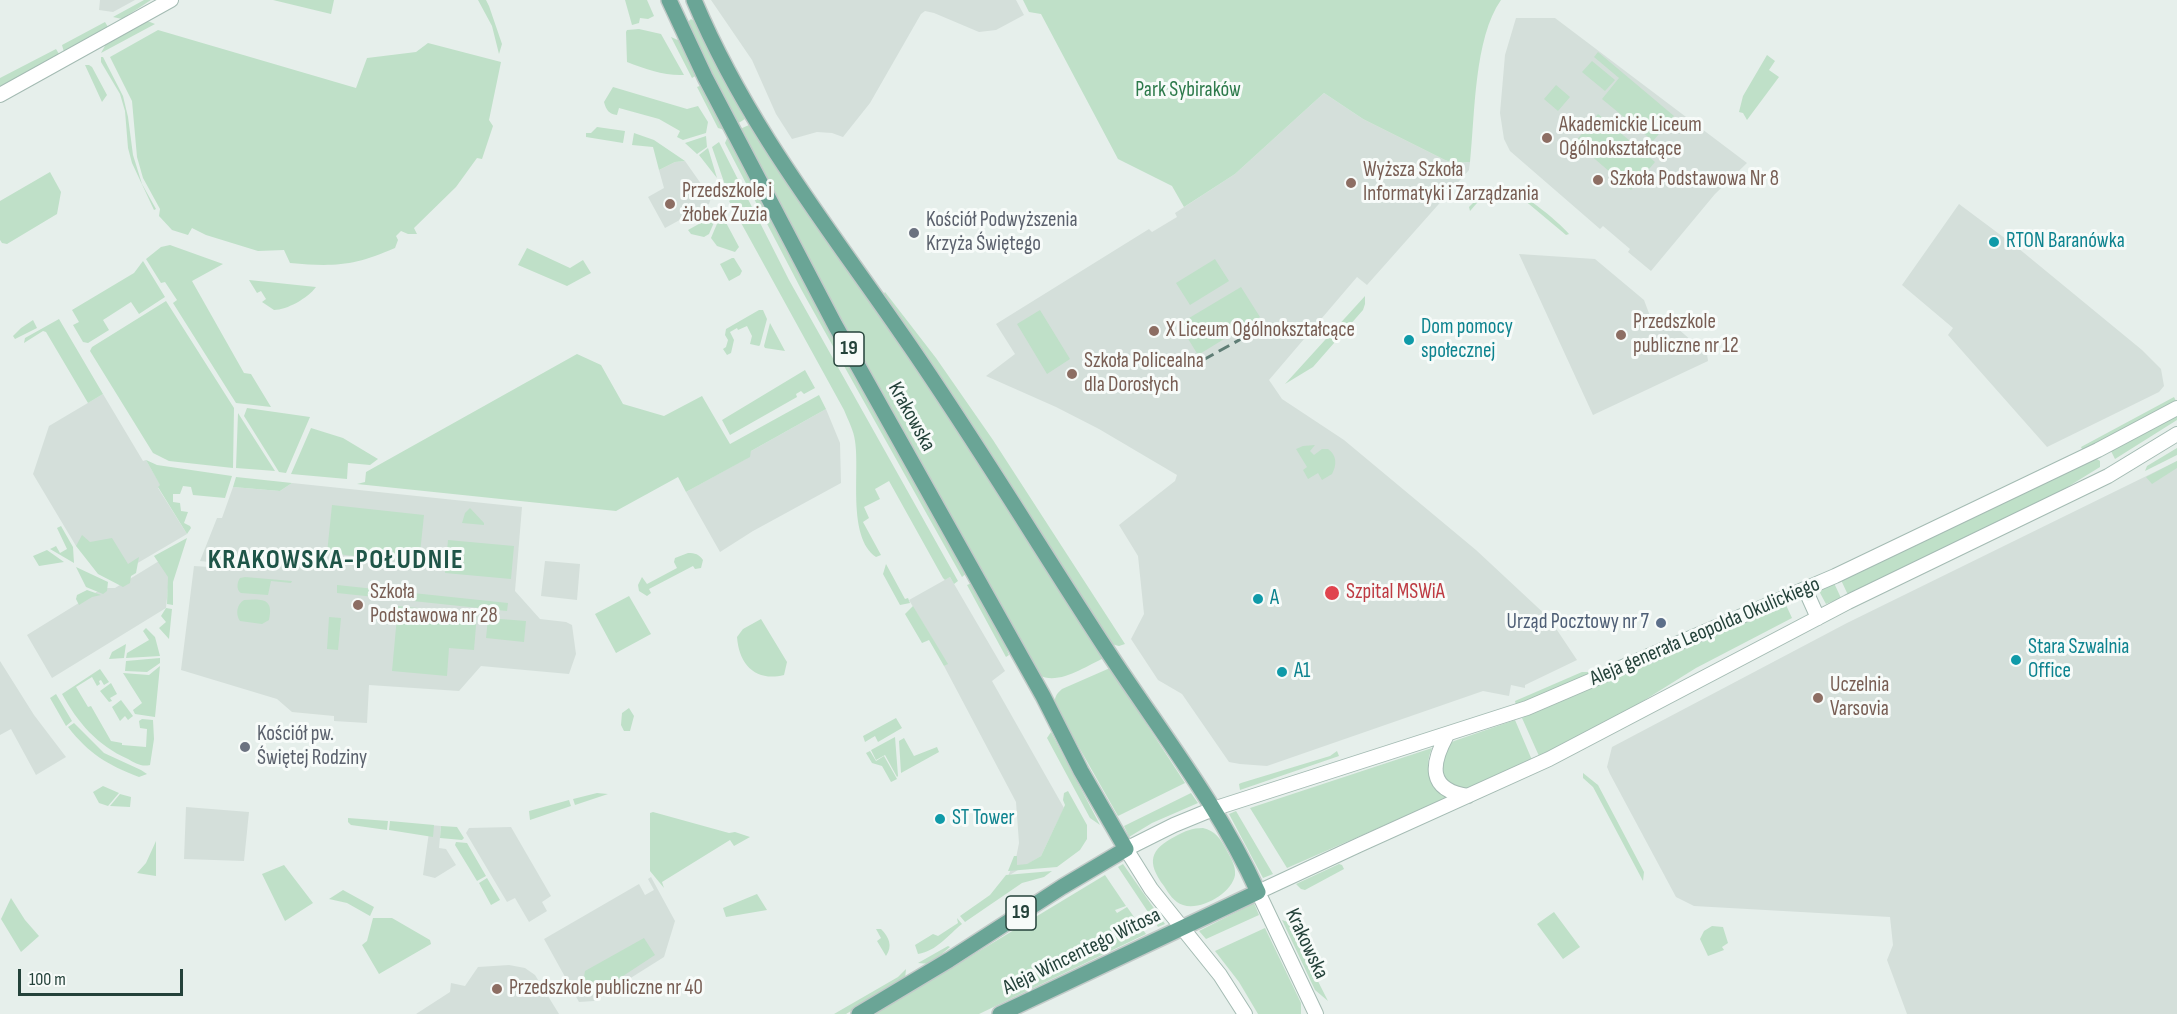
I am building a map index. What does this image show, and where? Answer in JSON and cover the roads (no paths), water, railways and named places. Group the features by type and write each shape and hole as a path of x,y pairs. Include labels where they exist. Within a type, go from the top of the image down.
{"main road":[{"path":"0,95 171,0"},
{"name":"Krakowska","path":"669,0 705,77 835,325 1126,849"},
{"name":"Krakowska","path":"693,0 729,75 765,138 902,333 1213,809"},
{"name":"Aleja generała Leopolda Okulickiego","path":"1126,849 1213,809 1527,708 1805,589 2098,450 2177,408"},
{"name":"Aleja generała Leopolda Okulickiego","path":"1258,892 1587,741 1818,618 2108,476 2177,434"},
{"path":"2098,450 2109,457 2108,476"},
{"path":"1805,589 1818,618"},
{"path":"1448,735 1437,754 1435,772 1440,782 1452,792 1468,796"},
{"name":"19","path":"1213,809 1238,851 1258,892"},
{"path":"1126,849 1151,889 1220,975 1245,1014"},
{"name":"19","path":"860,1014 949,960 1062,886 1126,849"},
{"name":"Krakowska","path":"1258,892 1317,1014"},
{"name":"Aleja Wincentego Witosa","path":"1000,1014 1258,892"}],"railway":[{"path":"1203,360 1250,334"}],"place":[{"name":"Akademickie Liceum Ogólnokształcące","path":"1547,138"},
{"name":"Szkoła Podstawowa Nr 8","path":"1598,180"},
{"name":"Wyższa Szkoła Informatyki i Zarządzania","path":"1351,183"},
{"name":"Przedszkole i żłobek Zuzia","path":"670,204"},
{"name":"Kościół Podwyższenia Krzyża Świętego","path":"914,233"},
{"name":"RTON Baranówka","path":"1994,242"},
{"name":"X Liceum Ogólnokształcące","path":"1154,331"},
{"name":"Przedszkole publiczne nr 12","path":"1621,335"},
{"name":"Dom pomocy społecznej","path":"1409,340"},
{"name":"Szkoła Policealna dla Dorosłych","path":"1072,374"},
{"name":"Szpital MSWiA","path":"1332,593"},
{"name":"A","path":"1258,599"},
{"name":"Szkoła Podstawowa nr 28","path":"358,605"},
{"name":"Urząd Pocztowy nr 7","path":"1661,623"},
{"name":"Stara Szwalnia Office","path":"2016,660"},
{"name":"A1","path":"1282,672"},
{"name":"Uczelnia Varsovia","path":"1818,698"},
{"name":"Kościół pw. Świętej Rodziny","path":"245,747"},
{"name":"ST Tower","path":"940,819"},
{"name":"Przedszkole publiczne nr 40","path":"497,989"}],"district":[{"name":"KRAKOWSKA-POŁUDNIE","path":"336,561"}],"park label":[{"name":"Park Sybiraków","path":"1188,91"}]}
